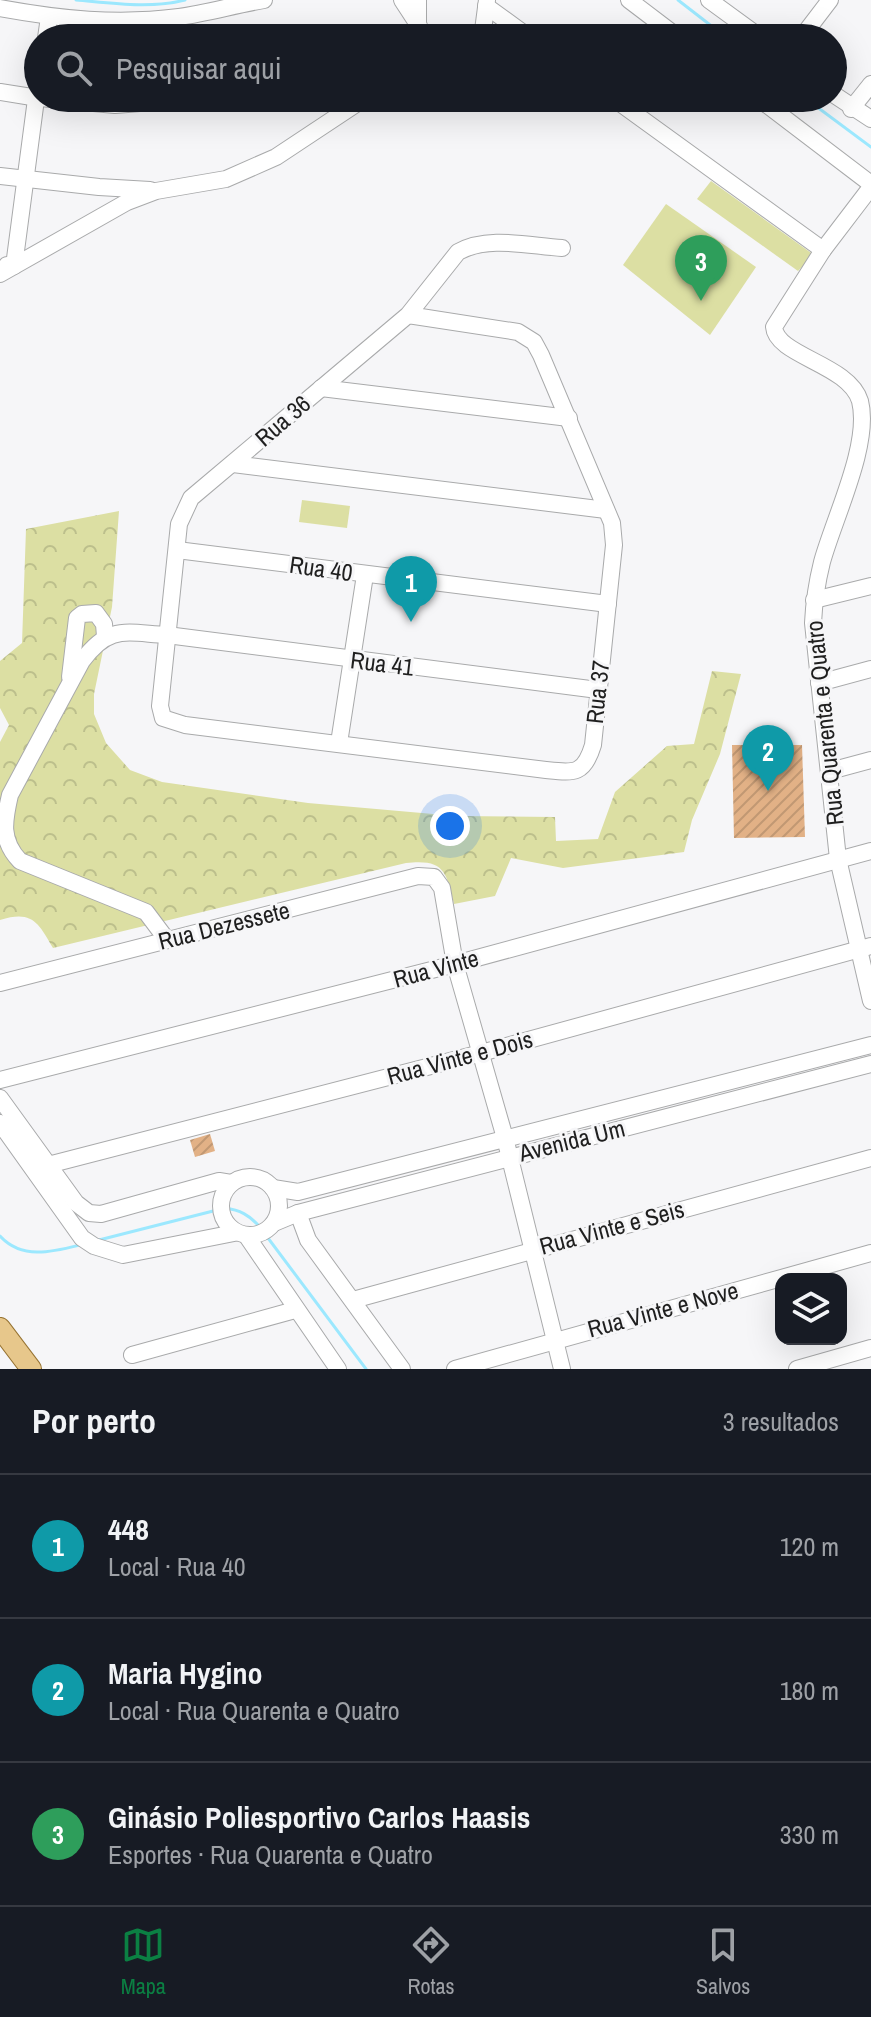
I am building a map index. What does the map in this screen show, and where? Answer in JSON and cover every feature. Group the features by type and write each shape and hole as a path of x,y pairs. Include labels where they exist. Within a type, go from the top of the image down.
{"main road":[{"path":"0,1328 31,1369"}],"street":[{"path":"0,8 87,21 146,21 264,0"},
{"path":"402,0 414,24"},
{"path":"418,0 418,24"},
{"path":"629,0 661,24"},
{"path":"812,24 830,0"},
{"path":"717,2 744,24"},
{"path":"484,24 487,3"},
{"path":"487,3 513,24"},
{"path":"48,24 49,17"},
{"path":"851,109 871,84"},
{"path":"0,92 24,93"},
{"path":"847,106 871,119"},
{"path":"5,268 35,112"},
{"path":"0,176 156,191 203,184 247,171 276,157 344,112"},
{"path":"632,112 823,250"},
{"path":"776,112 871,185"},
{"name":"Rua Quarenta e Quatro","path":"871,185 823,250 774,327 774,334 783,344 840,376 853,387 861,402 864,424 861,446 823,561 814,600 819,683 838,859 865,947 871,1001"},
{"path":"99,187 119,206"},
{"path":"5,268 119,206 156,191"},
{"name":"Rua 36","path":"167,721 160,714 160,706 167,635 179,524 191,498 408,315 458,252 468,246 486,243 562,248"},
{"name":"Rua 37","path":"167,721 569,773 578,771 589,757 593,745 614,545 612,523 541,355 528,336 408,315"},
{"path":"321,388 569,418"},
{"path":"233,464 606,510"},
{"name":"Rua 40","path":"177,550 608,604"},
{"path":"339,743 365,575"},
{"path":"814,600 871,586"},
{"path":"69,687 77,618 82,614 96,613 104,624 105,636 93,645 82,661 69,687 10,795 5,819 10,851 20,861 37,869 125,901 146,912 167,940"},
{"name":"Rua 41","path":"105,636 127,633 167,635 598,690"},
{"path":"819,683 871,669"},
{"path":"830,771 871,760"},
{"name":"Rua Vinte","path":"0,1080 455,964 871,851"},
{"name":"Rua Dezessete","path":"0,983 418,876 434,877 442,888 455,964"},
{"name":"Rua Vinte e Dois","path":"48,1165 481,1053 865,947"},
{"path":"455,964 505,1138 562,1369"},
{"name":"Avenida Um","path":"273,1188 298,1192 871,1045"},
{"name":"Avenida Um","path":"274,1223 298,1213 871,1064"},
{"path":"0,1098 76,1203 89,1213 113,1211 219,1181 231,1183"},
{"path":"0,1123 82,1238 94,1246 123,1255 240,1234 261,1233 274,1223 279,1205 273,1188 253,1177 231,1183 221,1199 223,1218 240,1234 338,1369"},
{"name":"Rua Vinte e Seis","path":"353,1300 871,1158"},
{"path":"298,1213 308,1240 402,1369"},
{"name":"Rua Vinte e Nove","path":"455,1369 871,1253"},
{"path":"132,1355 295,1310"},
{"path":"797,1369 871,1348"}],"green space":[{"path":"711,181 814,255 798,271 697,199"},
{"path":"666,204 756,267 710,335 623,265"},
{"path":"302,500 350,506 347,528 299,522"},
{"path":"119,511 112,607 94,694 94,714 106,743 130,770 162,782 308,803 456,816 555,817 556,841 598,839 615,792 667,746 694,744 712,671 741,674 720,754 692,820 684,852 563,868 511,858 495,896 454,904 441,870 428,863 406,863 53,948 33,920 20,916 0,920 0,742 9,725 0,708 0,661 22,643 26,529"}],"building":[{"path":"732,745 802,745 805,837 734,838"},
{"path":"210,1134 215,1151 195,1157 190,1140"}],"waterway":[{"path":"76,0 144,5 185,0"},
{"path":"678,0 709,24"},
{"path":"824,112 871,147"},
{"path":"99,1240 225,1208 244,1214 259,1226 366,1369"},
{"path":"0,1236 18,1249 28,1251 48,1252 80,1245"}],"place":[{"name":"Ginásio Poliesportivo Carlos Haasis","path":"701,301"},
{"name":"448","path":"411,622"},
{"name":"Maria Hygino","path":"768,791"}]}
